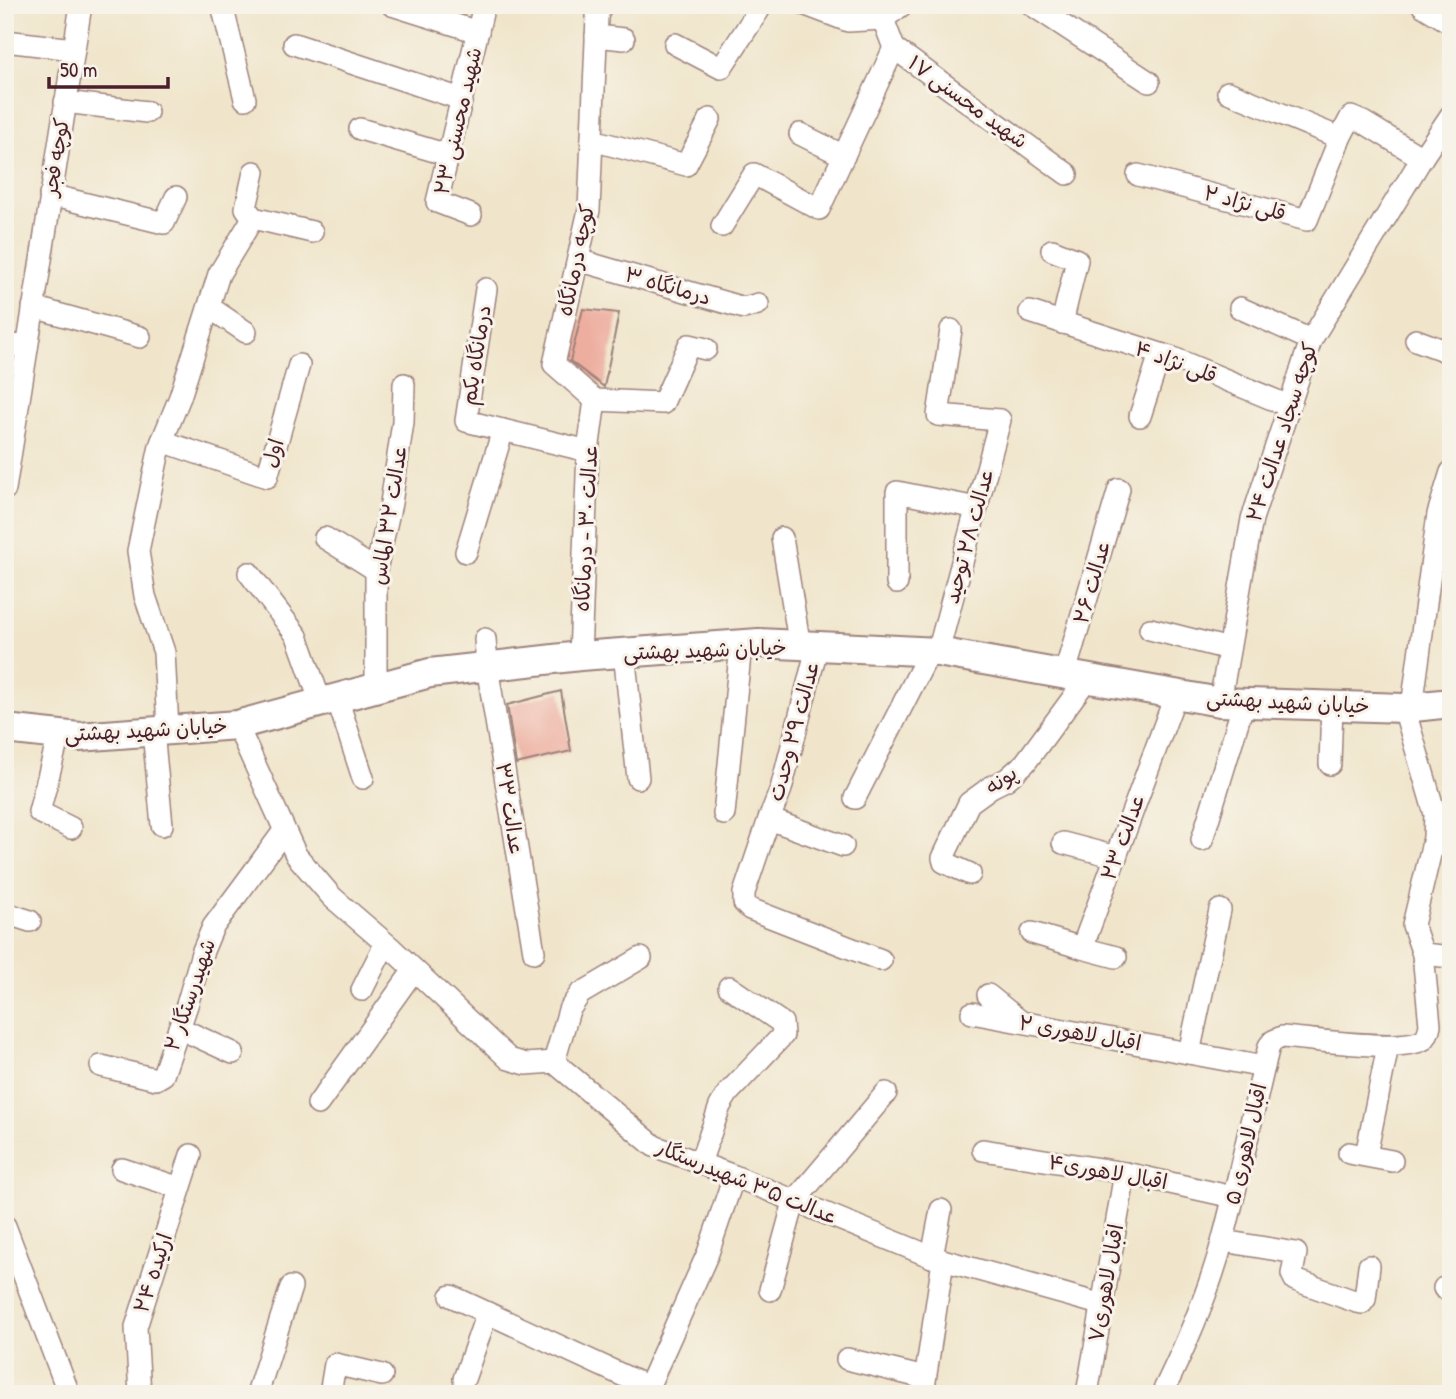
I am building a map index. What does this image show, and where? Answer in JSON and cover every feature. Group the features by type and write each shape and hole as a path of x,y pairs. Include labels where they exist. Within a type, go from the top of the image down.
{"main road":[{"name":"خیابان شهید بهشتی","path":"5,729 79,737 237,725 429,673 486,653 580,656 741,645 933,652 1232,702 1408,708 1451,703"}],"street":[{"name":"کوچه فجر","path":"5,489 81,5"},
{"path":"222,5 245,99"},
{"path":"392,5 478,32"},
{"name":"شهید محسنی ۲۳","path":"471,215 437,202 484,5"},
{"path":"675,44 721,68 762,5"},
{"path":"806,5 848,21 883,19 902,5"},
{"path":"1032,5 1149,82"},
{"path":"1423,6 1451,23"},
{"path":"598,19 624,39"},
{"name":"کوچه درمانگاه","path":"595,400 554,364 589,210 598,19"},
{"name":"شهید محسنی ۱۷","path":"883,19 894,48 1067,174"},
{"path":"5,41 74,49"},
{"path":"294,44 461,99"},
{"path":"722,226 754,174 819,209 894,48"},
{"path":"1228,92 1340,138 1351,117 1422,158"},
{"path":"65,102 147,112"},
{"name":"کوچه سجاد عدالت ۲۴","path":"1202,840 1232,702 1229,649 1252,519 1311,340 1451,115"},
{"path":"592,140 686,165 710,119"},
{"path":"360,129 448,155"},
{"path":"800,134 844,156"},
{"name":"قلی نژاد ۲","path":"1138,174 1307,220 1340,138"},
{"path":"254,172 246,208 253,218 312,232"},
{"path":"50,195 164,223 176,197"},
{"path":"162,825 160,730 164,652 145,596 138,551 162,441 180,397 219,274 253,218"},
{"path":"1052,250 1077,260 1062,323"},
{"name":"درمانگاه ۳","path":"578,260 744,308 758,304"},
{"name":"درمانگاه یکم","path":"486,289 466,421 588,451"},
{"path":"33,307 141,337"},
{"path":"209,307 246,332"},
{"path":"1240,308 1311,340"},
{"name":"قلی نژاد ۴","path":"1030,312 1160,354 1289,406"},
{"name":"عدالت ۲۸ توحید","path":"855,798 933,652 977,508 1000,420 938,415 951,330"},
{"path":"1416,340 1451,353"},
{"path":"5,344 27,346"},
{"path":"595,400 663,403 689,345 706,349"},
{"path":"1140,416 1160,354"},
{"name":"اول","path":"162,441 267,477 299,365"},
{"name":"عدالت ۳۲ الماس","path":"376,688 376,570 391,503 403,422 404,384"},
{"name":"عدالت ۳۰ - درمانگاه","path":"580,656 588,451 595,400"},
{"path":"466,552 503,430"},
{"path":"1451,472 1408,708 1442,838 1413,925 1423,954 1451,957"},
{"name":"عدالت ۲۶","path":"1076,677 1119,489"},
{"path":"897,583 897,492 977,508"},
{"path":"325,538 376,570"},
{"path":"782,538 808,647"},
{"path":"249,573 297,636 363,778"},
{"path":"1150,629 1229,649"},
{"path":"724,814 741,645"},
{"name":"عدالت ۲۹ وحدت","path":"808,647 781,789 769,819 843,846"},
{"name":"عدالت ۳۳","path":"486,653 534,952"},
{"path":"624,653 638,778"},
{"name":"پونه","path":"970,874 944,862 943,858 969,803 1007,779 1025,763 1076,677"},
{"name":"عدالت ۲۳","path":"1082,948 1176,694"},
{"path":"1330,764 1332,705"},
{"path":"237,725 296,855 332,897 509,1059 526,1064 554,1062 569,1010 580,994 641,958"},
{"path":"59,735 39,812 71,828"},
{"path":"769,819 744,892 744,903 750,909 881,960"},
{"name":"شهیدرستگار ۲","path":"102,1066 160,1078 213,927 284,831"},
{"path":"1063,843 1116,857"},
{"path":"1189,1053 1220,910"},
{"path":"5,913 30,921"},
{"path":"1032,933 1116,957"},
{"path":"362,990 386,944"},
{"name":"اقبال لاهوری ۵","path":"1162,1394 1210,1282 1223,1241 1269,1046 1282,1037 1388,1045 1421,1041 1427,1036 1430,1025 1423,954"},
{"path":"318,1104 414,970"},
{"path":"700,1163 720,1106 728,1093 783,1035 782,1023 729,988"},
{"path":"988,995 1022,1022"},
{"name":"اقبال لاهوری ۲","path":"972,1013 1264,1066"},
{"path":"179,1028 233,1053"},
{"path":"1388,1045 1357,1154 1392,1161"},
{"name":"عدالت ۳۵ شهیدرستگار","path":"554,1062 654,1146 937,1259 1103,1305"},
{"path":"770,1290 794,1202 886,1093"},
{"name":"اقبال لاهوری۴","path":"983,1150 1125,1172 1233,1197"},
{"name":"ارکیده ۲۴","path":"140,1394 136,1327 191,1156"},
{"path":"122,1169 180,1188"},
{"name":"اقبال لاهوری۷","path":"1087,1394 1125,1172"},
{"path":"451,1296 646,1390 708,1253 734,1176"},
{"path":"847,1359 924,1386 941,1210"},
{"path":"5,1226 69,1394"},
{"path":"1223,1241 1297,1247 1292,1274 1294,1280 1362,1303 1365,1299 1369,1266"},
{"path":"257,1394 291,1287"},
{"path":"464,1379 487,1312"},
{"path":"330,1394 335,1364 382,1375"}],"building":[{"path":"583,309 619,313 604,387 570,361"},
{"path":"561,691 571,751 516,764 507,705"}]}
